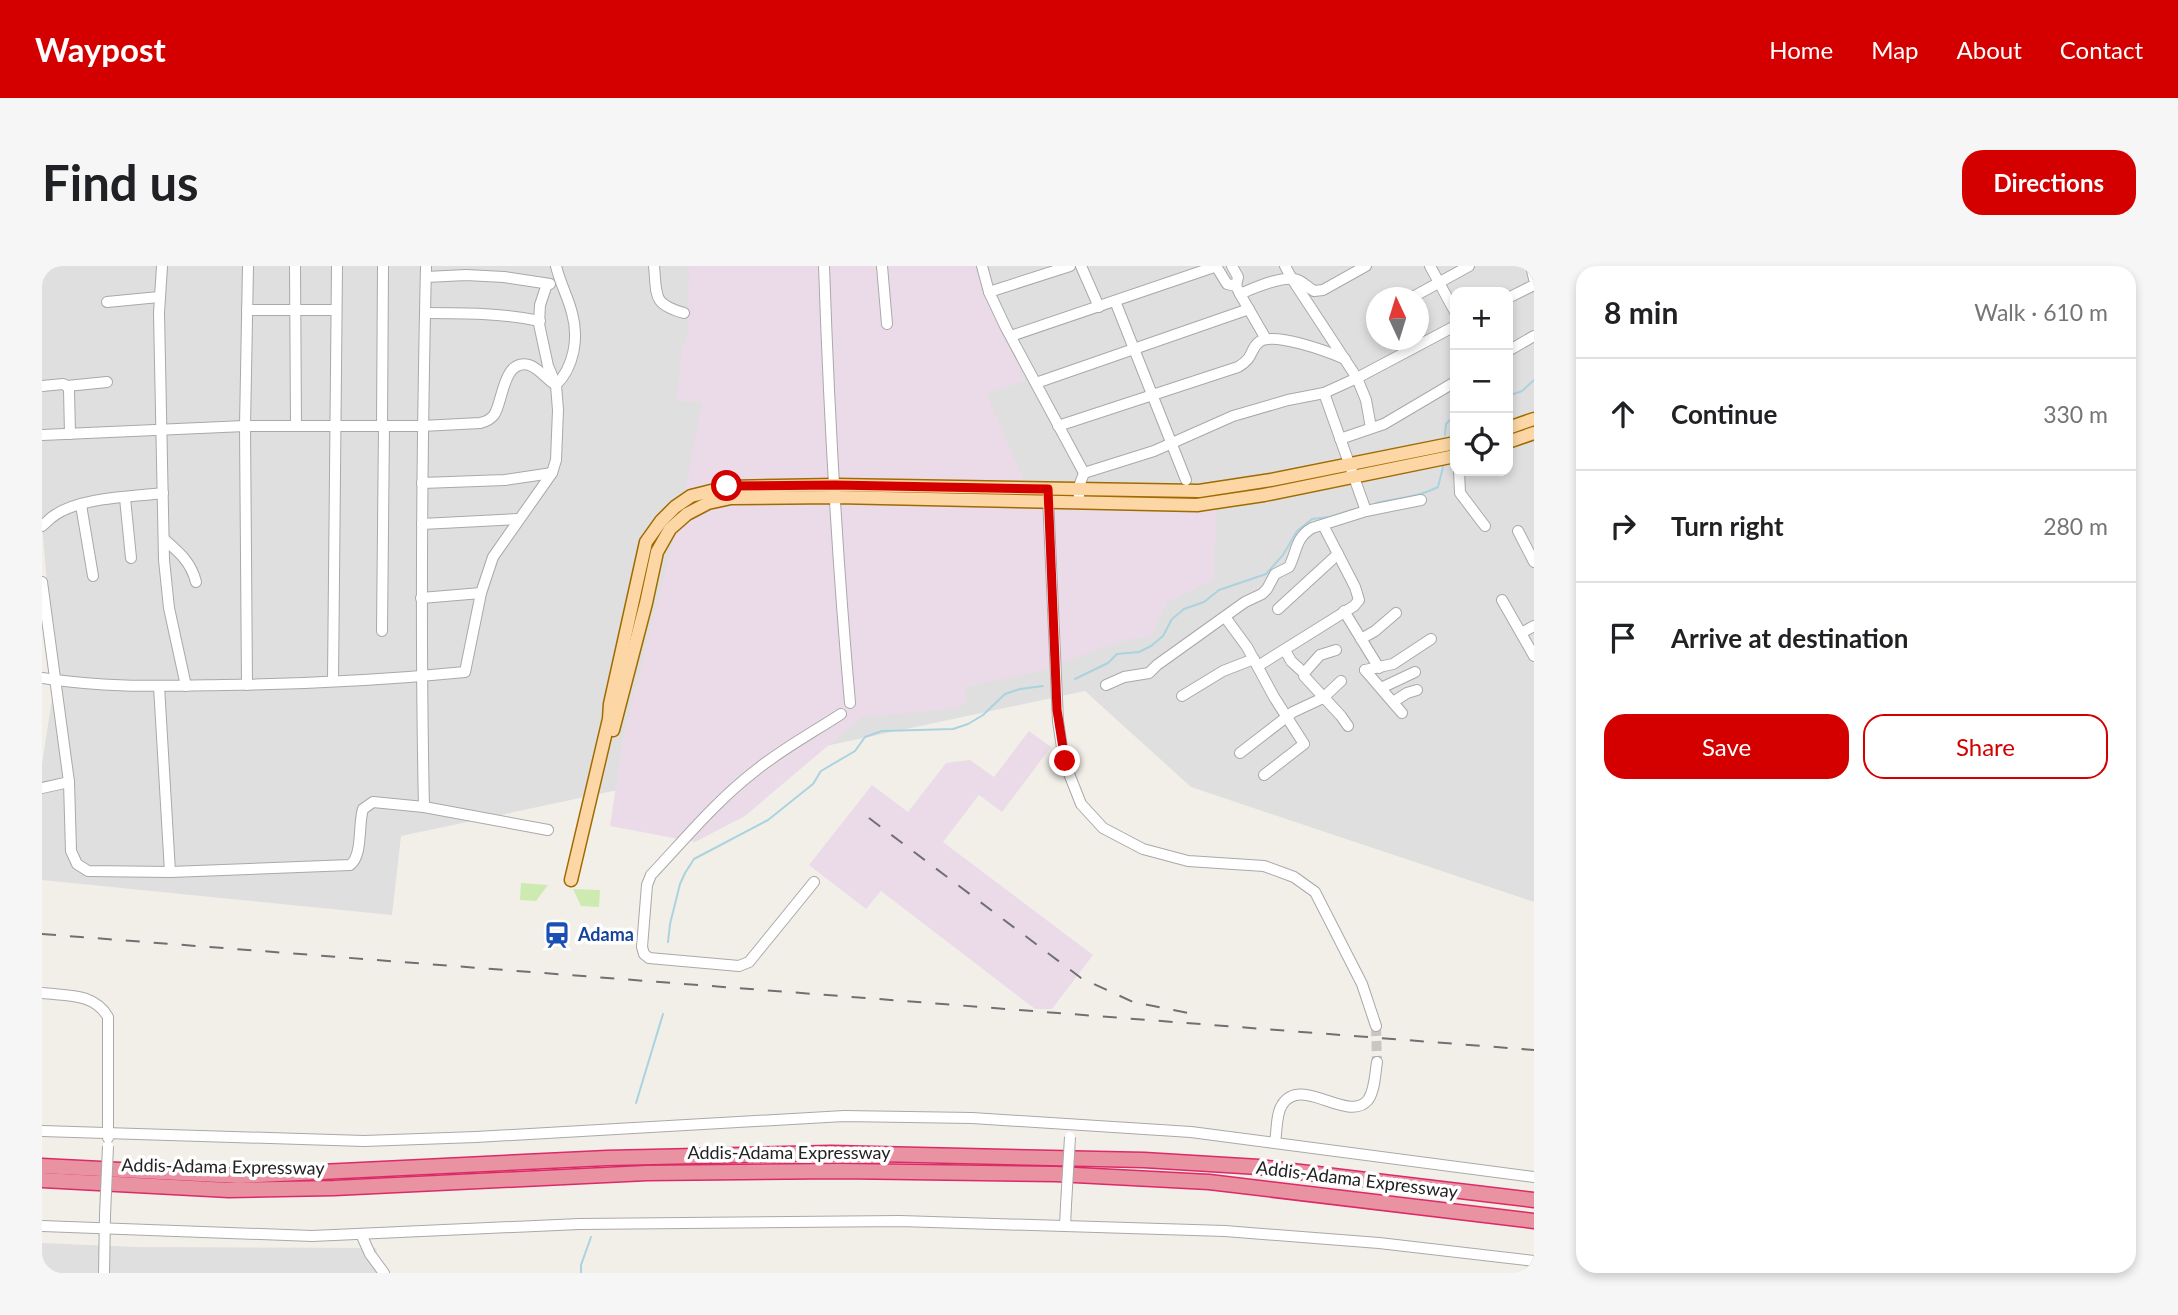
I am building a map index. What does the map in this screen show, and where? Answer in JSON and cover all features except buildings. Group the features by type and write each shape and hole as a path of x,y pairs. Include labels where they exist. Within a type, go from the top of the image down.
{"highway":[{"name":"Addis-Adama Expressway","path":"42,1166 239,1176 607,1158 818,1153 1144,1160 1259,1167 1534,1200"},
{"name":"Addis-Adama Expressway","path":"42,1180 229,1190 334,1188 647,1173 840,1171 1056,1174 1209,1182 1534,1221"}],"main road":[{"path":"1513,426 1534,419"},
{"path":"1513,440 1534,433"},
{"path":"575,880 657,552 670,530 687,514 708,503 731,498 835,491 1048,495 1199,491 1270,480 1450,444"},
{"path":"1079,495 1197,505 1450,459"}],"street":[{"path":"162,266 159,298 164,539 169,608 186,685"},
{"path":"247,684 245,426 248,266"},
{"path":"295,266 296,426"},
{"path":"333,681 337,266"},
{"path":"382,631 383,266"},
{"path":"556,266 572,314 575,336 572,360 566,375 556,385"},
{"path":"654,266 657,295 661,302 666,307 684,313"},
{"path":"824,266 829,408 850,703"},
{"path":"882,266 887,324"},
{"path":"982,266 989,292 1010,337 1084,473 1079,495"},
{"path":"989,292 1070,266"},
{"path":"1081,266 1099,307"},
{"path":"1010,337 1217,266 1227,284 1238,290 1292,279 1298,280 1314,292 1323,290 1366,266"},
{"path":"1232,266 1238,277 1238,290 1266,339"},
{"path":"1285,266 1357,378 1366,400 1371,428"},
{"path":"1430,266 1450,303"},
{"path":"1429,288 1469,266"},
{"path":"1513,296 1534,282 1531,266"},
{"path":"424,807 421,598 426,271 504,276 547,284 560,282"},
{"path":"42,678 92,685 159,686 333,681 465,671 481,593 493,557 552,473 556,460 556,385 545,353 540,321 540,305 547,284"},
{"path":"107,302 159,298"},
{"path":"1115,301 1186,480"},
{"path":"1035,383 1249,309"},
{"path":"247,310 336,310"},
{"path":"425,313 490,313 540,321"},
{"path":"1084,473 1154,451 1233,416 1324,393 1450,329"},
{"path":"1510,350 1534,337"},
{"path":"1058,426 1238,367 1249,361 1257,343 1266,339 1296,343 1345,359"},
{"path":"42,435 245,426 422,426 480,423 492,417 512,370 521,365 530,365 556,385"},
{"path":"42,386 107,382"},
{"path":"1340,439 1384,424 1450,385"},
{"path":"67,386 70,434"},
{"path":"1324,393 1366,511"},
{"path":"422,483 505,481 552,473"},
{"path":"1459,476 1460,494 1485,526"},
{"path":"43,522 81,505 163,493"},
{"path":"1048,495 1057,710 1065,761 1081,804 1103,828 1143,849 1188,860 1264,866 1294,877 1315,892 1362,984 1376,1026"},
{"path":"125,498 131,558"},
{"path":"1106,685 1124,677 1149,673 1245,602 1262,594 1275,574 1289,567 1298,541 1305,533 1323,524 1366,511 1421,500"},
{"path":"81,505 93,576"},
{"path":"422,524 518,519"},
{"path":"1182,696 1223,671 1285,650 1359,600 1359,594 1323,524"},
{"path":"1518,531 1534,562"},
{"path":"164,539 184,555 194,572 196,582"},
{"path":"1278,609 1338,554"},
{"path":"42,582 69,782 71,851 77,864 88,871 170,872 350,865 355,862 358,854 361,816 368,804 386,802 548,830"},
{"path":"421,598 481,593"},
{"path":"1502,600 1534,656"},
{"path":"1344,611 1379,668"},
{"path":"1361,639 1396,613"},
{"path":"1225,617 1256,662 1274,697 1304,744 1264,775"},
{"path":"1521,634 1534,626"},
{"path":"1402,712 1365,670 1393,664 1431,639"},
{"path":"1285,650 1304,673 1304,677 1348,726"},
{"path":"1304,673 1320,655 1336,650"},
{"path":"1381,688 1415,673"},
{"path":"1240,753 1287,717 1323,698 1341,681"},
{"path":"159,686 170,872"},
{"path":"1393,702 1417,690"},
{"path":"814,882 749,962 739,966 649,958 644,954 642,947 651,875 711,811 753,773 791,744 841,714"},
{"path":"42,788 69,782"},
{"path":"42,993 92,1000 102,1006 108,1017 104,1273"},
{"path":"1275,1142 1280,1107 1289,1096 1300,1094 1345,1106 1358,1106 1367,1100 1373,1087 1377,1062"},
{"path":"42,1131 365,1141 844,1116 972,1118 1191,1132 1534,1177"},
{"path":"1065,1226 1071,1124"},
{"path":"42,1226 312,1236 607,1224 900,1222 1225,1231 1380,1243 1534,1261"},
{"path":"361,1234 383,1273"}],"shaded area":[{"path":"42,266 1534,266 1534,902 1191,787 1085,691 401,836 392,915 42,880 42,764 55,679 42,526"},
{"path":"689,266 974,266 1025,381 986,393 1035,507 1216,511 1214,579 1167,602 1152,635 1118,642 1044,670 965,687 966,701 958,708 862,717 745,816 695,842 610,826 623,739 685,492 702,402 677,401 682,348 688,335"},
{"path":"1029,731 1051,747 1002,812 979,795 943,842 1093,955 1052,1009 1035,1009 881,891 866,909 809,865 872,785 908,812 946,763 970,760 994,777"},
{"path":"42,1243 135,1247 376,1248 380,1273 42,1273"}],"green space":[{"path":"521,883 548,885 536,901 520,900"},
{"path":"573,889 600,890 599,907 581,906"}],"waterway":[{"path":"1513,394 1522,391 1534,380"},
{"path":"1445,435 1446,424 1450,420"},
{"path":"1376,503 1416,495 1438,487 1444,463"},
{"path":"1075,679 1108,663 1117,654 1139,652 1151,646 1163,636 1172,619 1184,609 1204,602 1219,590 1266,574 1283,555 1297,531 1312,519 1355,509"},
{"path":"668,942 680,884 694,859 768,820 813,784 821,771 855,751 865,737 882,731 953,729 983,715 1005,694 1043,686"},
{"path":"636,1103 663,1014"},
{"path":"581,1273 581,1265 591,1237"}],"tunnel":[{"path":"1376,1026 1377,1062"}],"railway":[{"path":"869,818 1081,978 1133,1002 1198,1015"},
{"path":"42,934 1534,1050"}],"place":[{"name":"Adama","path":"557,935"}],"route":[{"path":"727,486 1048,489 1057,710 1065,761"}]}
